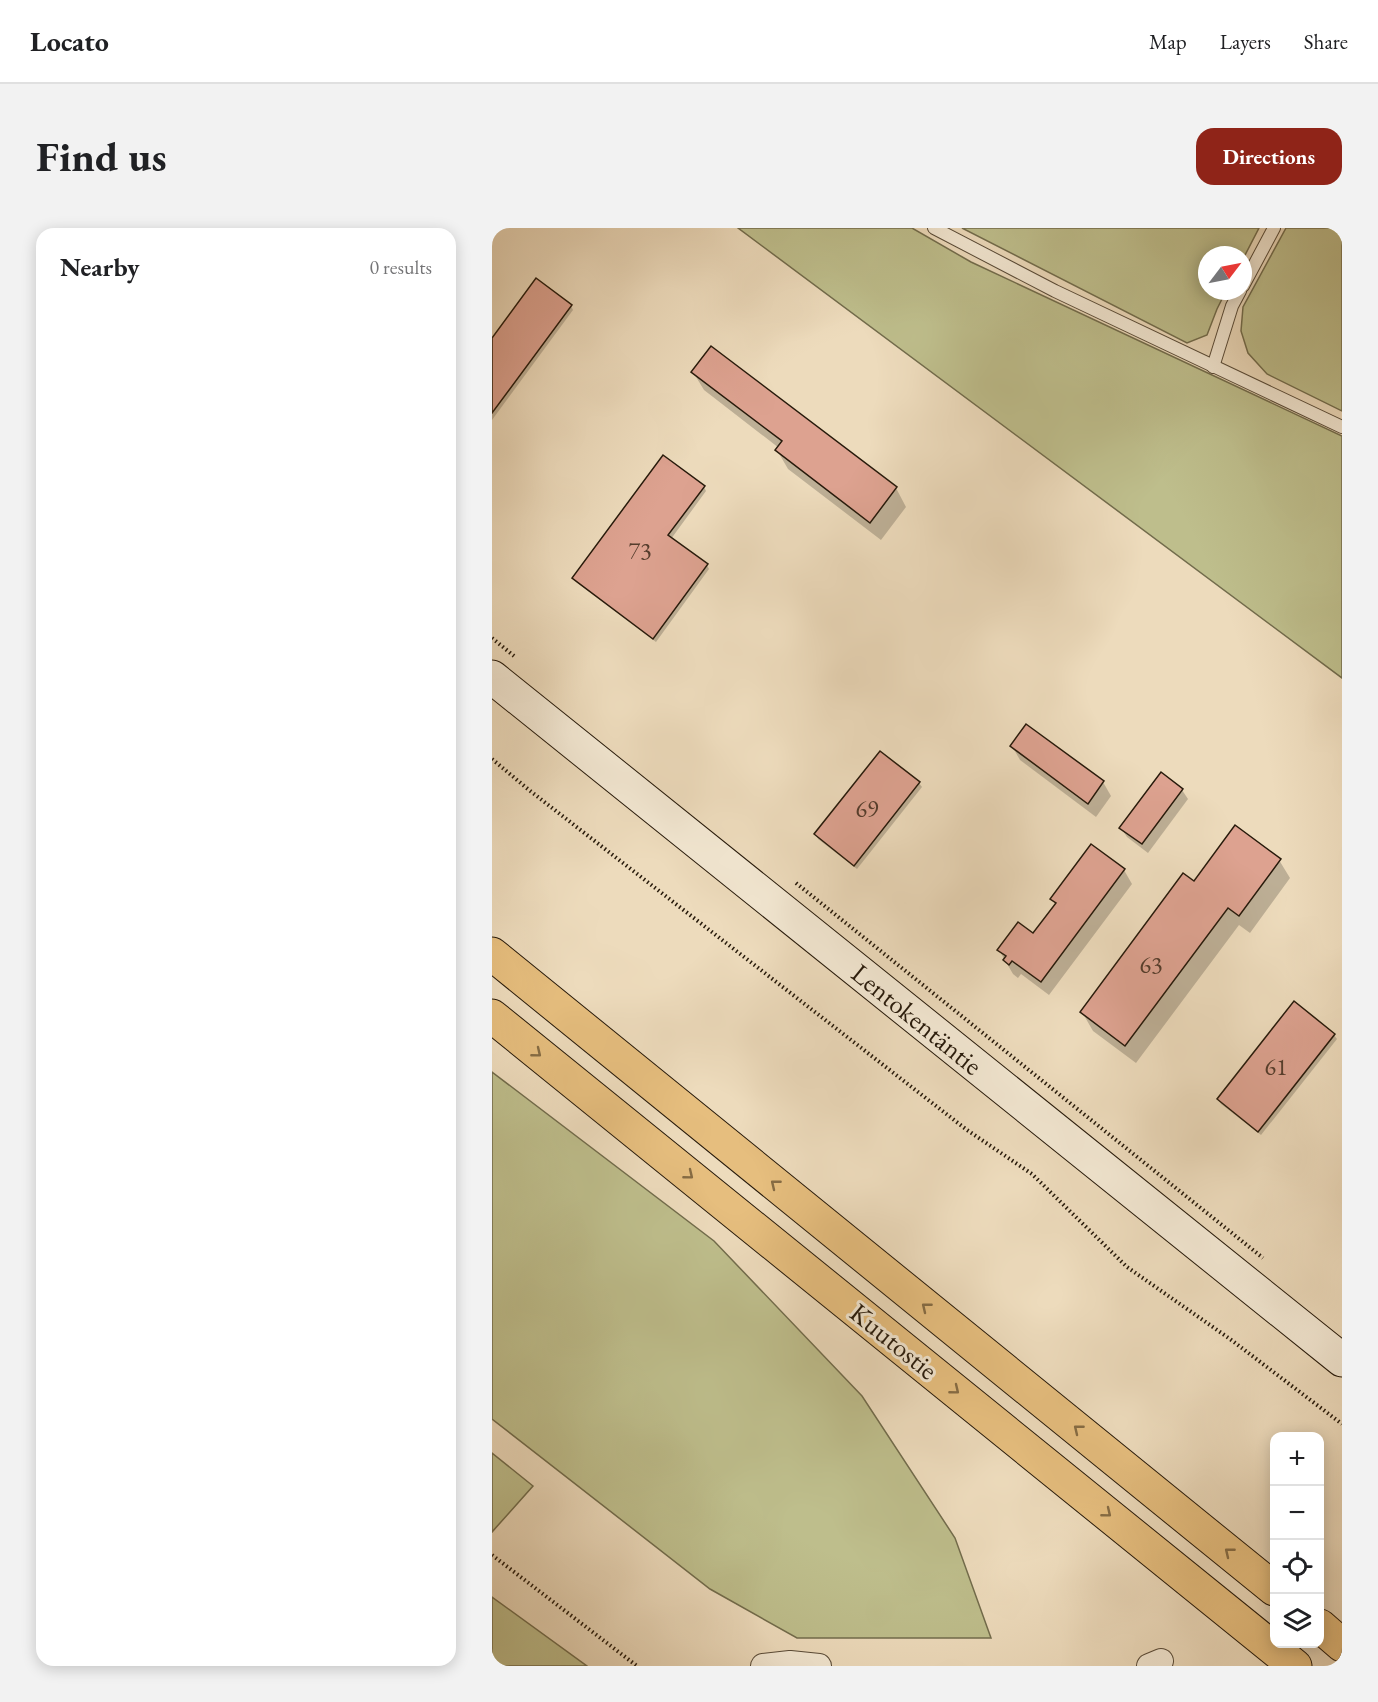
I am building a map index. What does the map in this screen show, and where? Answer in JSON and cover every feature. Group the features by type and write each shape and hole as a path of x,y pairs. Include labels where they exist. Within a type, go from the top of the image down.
{"highway":[{"name":"Kuutostie","path":"492,954 1270,1585"},
{"name":"Kuutostie","path":"492,1016 1295,1666"},
{"path":"1324,1629 1342,1645"}],"street":[{"name":"Lentokentäntie","path":"506,669 1342,1360"},
{"path":"763,1666 790,1664 819,1666"}],"lane":[{"path":"934,228 1055,291 1342,428"},
{"path":"1252,269 1274,228"},
{"path":"1213,367 1235,300"}],"path":[{"path":"492,638 506,669"},
{"path":"492,759 967,1130 1032,1174 1127,1267 1230,1339 1342,1424"},
{"path":"795,882 1268,1262"},
{"path":"492,1555 637,1666"}],"green space":[{"path":"738,228 912,228 971,262 1342,436 1342,678"},
{"path":"962,228 1259,228 1250,246 1198,246 1198,300 1222,300 1207,335 1187,343"},
{"path":"1286,228 1342,228 1342,411 1267,374 1248,353 1241,331 1243,307 1247,300 1252,300 1252,290"},
{"path":"492,1072 714,1241 862,1396 955,1538 991,1638 797,1638 710,1589 492,1419"},
{"path":"492,1453 533,1486 492,1532"},
{"path":"492,1597 587,1666 492,1666"}],"building":[{"path":"536,278 572,305 492,413 492,338"},
{"path":"711,346 897,487 870,523 775,450 782,441 691,372"},
{"path":"663,455 705,486 668,535 708,564 653,639 572,578"},
{"path":"1026,724 1104,781 1088,804 1010,746"},
{"path":"880,751 920,782 854,866 814,834"},
{"path":"1161,772 1183,789 1142,844 1119,828"},
{"path":"1235,825 1281,859 1239,916 1228,908 1125,1046 1080,1012 1183,873 1194,881"},
{"path":"1091,844 1125,869 1041,982 1012,961 1009,965 1003,960 1006,956 997,950 1018,922 1033,933 1056,903 1050,899"},
{"path":"1294,1001 1335,1034 1258,1132 1217,1099"}]}
